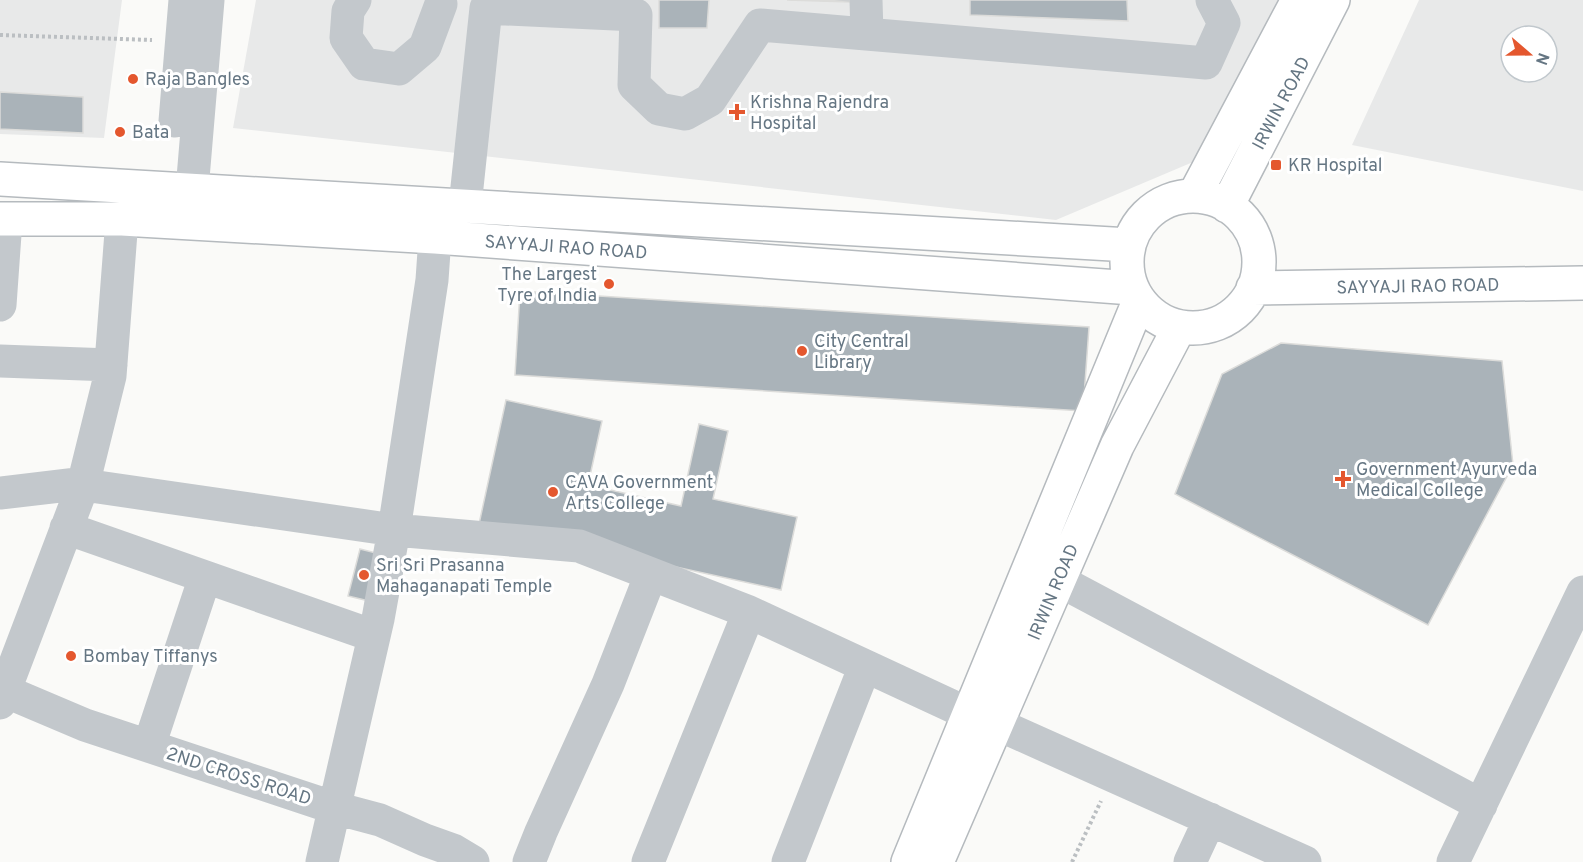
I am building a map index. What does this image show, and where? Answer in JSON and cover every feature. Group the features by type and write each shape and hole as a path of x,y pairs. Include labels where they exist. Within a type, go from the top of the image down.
{"main road":[{"name":"IRWIN ROAD","path":"1227,206 1290,51 1298,0"},
{"name":"IRWIN ROAD","path":"1194,196 1290,51 1333,0"},
{"name":"SAYYAJI RAO ROAD","path":"0,179 1129,245"},
{"path":"1194,196 1211,199 1227,206 1241,218 1252,233 1258,251 1258,269 1253,288 1245,303 1231,316 1215,325 1198,329 1179,328 1149,313 1136,295 1127,267 1129,245 1138,225 1153,209 1172,199 1194,196"},
{"name":"SAYYAJI RAO ROAD","path":"3,220 122,219 435,237 1136,295"},
{"name":"SAYYAJI RAO ROAD","path":"1253,288 1583,283"},
{"path":"908,862 983,719 1136,295"},
{"name":"IRWIN ROAD","path":"937,862 983,719 1058,580 1117,446 1179,328"}],"street":[{"path":"181,190 182,42 185,0"},
{"path":"181,190 208,0"},
{"path":"355,0 348,11 346,38 364,64 399,69 425,47 431,2 636,15 634,85 659,109 685,114 710,100 760,25 1206,63 1224,23 1212,0"},
{"path":"866,0 867,34"},
{"path":"465,206 486,4"},
{"path":"2,694 83,485 111,365 122,219"},
{"path":"0,305 3,220"},
{"path":"322,862 374,636 394,530 432,280 435,237"},
{"path":"0,361 111,365"},
{"path":"0,494 83,485 394,530 579,546 749,612 1305,862"},
{"path":"66,528 374,636"},
{"path":"530,862 541,832 608,684 651,574"},
{"path":"148,746 205,577"},
{"path":"1058,580 1481,805"},
{"path":"1453,862 1481,805 1572,640 1583,592"},
{"path":"648,862 749,612"},
{"path":"788,862 865,666"},
{"name":"2ND CROSS ROAD","path":"2,694 85,725 335,808 380,820 453,850 473,862"},
{"path":"1190,862 1210,819"}],"path":[{"path":"0,35 182,42"},
{"path":"1072,862 1113,776"}],"shaded area":[{"path":"0,0 122,0 104,138 0,134"},
{"name":"Krishna Rajendra Hospital","path":"256,0 1296,0 1219,151 1056,220 233,128"},
{"path":"1419,0 1583,0 1583,191 1352,145"}],"building":[{"path":"659,0 709,0 707,28 659,28"},
{"path":"787,0 850,0 850,2"},
{"path":"970,0 1127,0 1128,21 970,15"},
{"path":"0,92 83,97 83,133 0,129"},
{"name":"City Central Library","path":"520,291 1089,327 1083,411 515,375"},
{"name":"Government Ayurveda Medical College","path":"1281,343 1502,361 1513,465 1428,625 1175,494 1222,374"},
{"name":"CAVA Government Arts College","path":"506,400 602,421 588,485 681,506 699,424 728,431 713,499 797,517 781,590 479,524"},
{"name":"Sri Sri Prasanna Mahaganapati Temple","path":"360,549 380,554 369,601 348,596"}],"place":[{"name":"Raja Bangles","path":"133,79"},
{"name":"Krishna Rajendra Hospital","path":"737,112"},
{"name":"Bata","path":"120,132"},
{"name":"KR Hospital","path":"1276,165"},
{"name":"The Largest Tyre of India","path":"609,284"},
{"name":"City Central Library","path":"802,351"},
{"name":"Government Ayurveda Medical College","path":"1343,479"},
{"name":"CAVA Government Arts College","path":"553,492"},
{"name":"Sri Sri Prasanna Mahaganapati Temple","path":"364,575"},
{"name":"Bombay Tiffanys","path":"71,656"}]}
